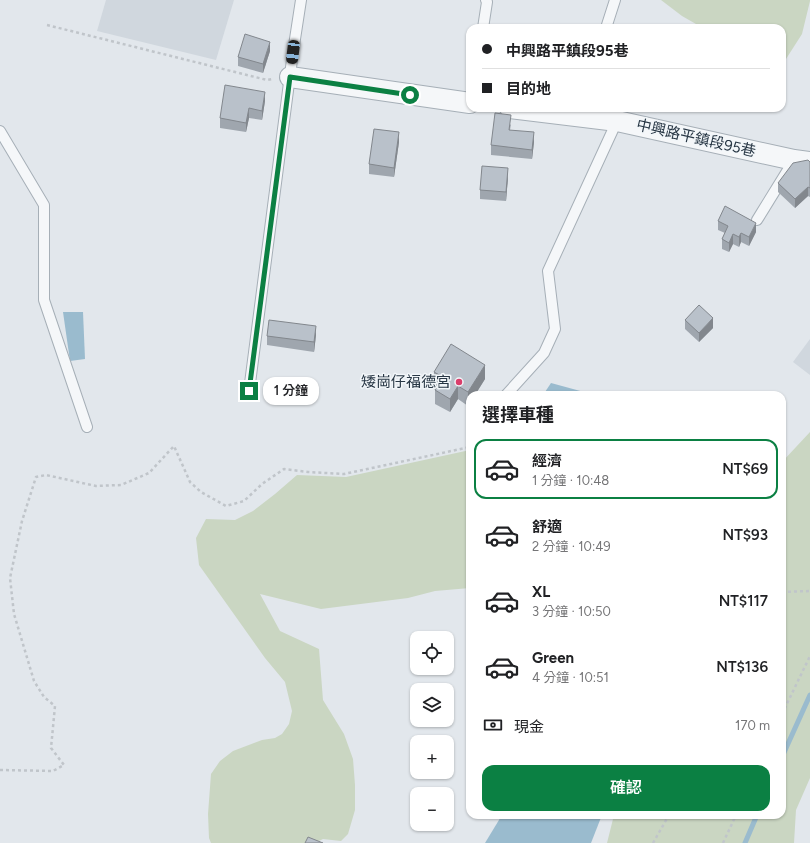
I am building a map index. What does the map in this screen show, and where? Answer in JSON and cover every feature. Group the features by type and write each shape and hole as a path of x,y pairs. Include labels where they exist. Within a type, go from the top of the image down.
{"street":[{"path":"290,77 466,102"},
{"name":"中興路平鎮段95巷","path":"580,112 615,114 802,161"}],"lane":[{"path":"249,391 301,0"},
{"path":"484,24 486,0"},
{"path":"607,24 615,0"},
{"path":"510,391 544,353 555,329 548,271 615,114"},
{"path":"0,131 44,205 44,300 87,427"},
{"path":"757,220 802,161"}],"path":[{"path":"47,25 267,80 290,77"},
{"path":"0,770 52,771 64,764 51,748 54,706 44,697 34,681 14,614 10,578 22,520 36,478 46,475 96,486 121,485 149,473 174,446 190,482 201,492 226,506 244,501 262,484 284,469 344,474 466,448"},
{"path":"786,592 810,591"},
{"path":"786,706 810,656"},
{"path":"653,843 667,819"},
{"path":"724,843 734,819"}],"shaded area":[{"path":"106,0 234,0 216,60 97,31"},
{"path":"810,339 810,375 793,362"}],"green space":[{"path":"661,0 810,0 802,34 786,59 786,24 696,24 682,16"},
{"path":"810,432 810,778 796,810 794,843 607,843 613,819 786,819 786,458"},
{"path":"466,451 466,588 435,591 408,598 321,609 260,594 280,631 319,649 323,700 344,734 353,759 355,810 348,834 341,841 323,839 315,843 211,843 209,838 208,814 211,774 220,761 233,751 262,740 275,738 282,734 289,724 292,711 285,682 265,658 199,565 196,538 206,519 235,520 253,511 297,475 346,477"}],"water":[{"path":"63,312 83,312 85,359 70,361"},
{"path":"551,383 580,391 546,391"},
{"path":"500,819 600,819 591,843 485,843"}],"building":[{"path":"245,34 270,42 263,64 238,57"},
{"path":"225,85 265,92 262,111 249,108 246,123 220,118"},
{"path":"495,113 511,115 509,130 534,132 532,150 491,145"},
{"path":"374,129 399,132 394,168 369,164"},
{"path":"808,160 810,162 810,188 808,187 795,199 778,183 793,163"},
{"path":"482,166 508,168 506,192 480,190"},
{"path":"725,206 756,223 749,237 741,233 739,237 733,234 729,243 722,239 728,226 718,221"},
{"path":"699,305 713,318 699,333 685,320"},
{"path":"269,320 316,326 314,342 267,336"},
{"path":"451,344 485,365 469,391 458,386 450,399 435,390 443,377 434,372"},
{"path":"308,837 323,843 305,843"}],"waterway":[{"path":"786,748 810,695"},
{"path":"745,843 755,819"}],"place":[{"name":"矮崗仔福德宮","path":"459,382"}],"route":[{"path":"249,391 290,77 410,95"}]}
